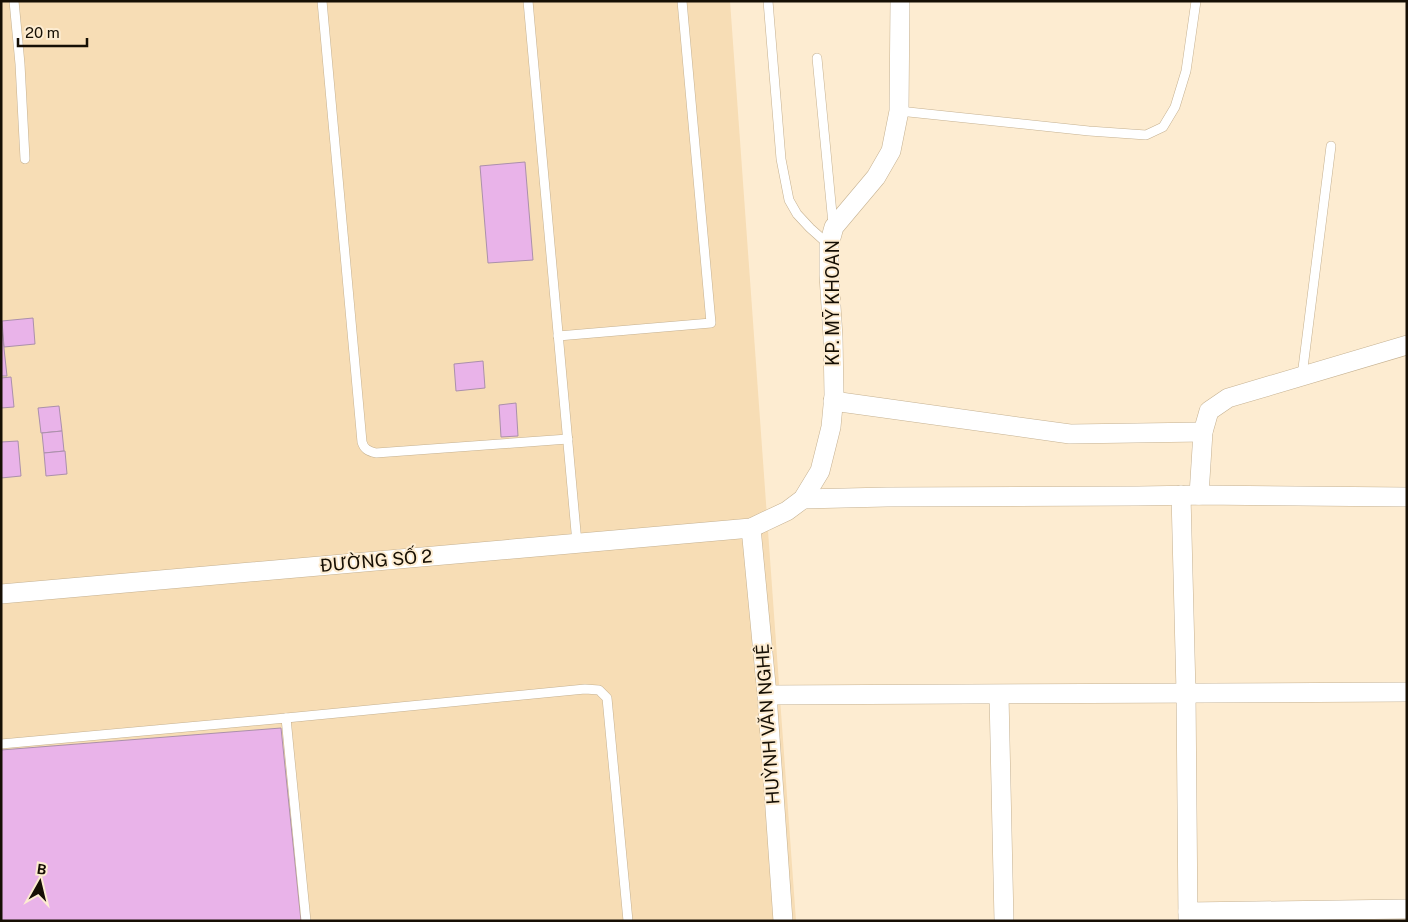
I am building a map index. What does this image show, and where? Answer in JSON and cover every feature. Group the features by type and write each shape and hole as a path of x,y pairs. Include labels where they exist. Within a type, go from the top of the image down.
{"street":[{"name":"KP. MỸ KHOAN","path":"751,528 787,511 803,499 820,471 831,427 833,401 833,337 829,245 834,227 876,177 891,151 899,111 900,1"},
{"path":"1407,345 1228,398 1209,411 1190,495 1186,692 1188,916 1407,909"},
{"path":"833,401 1070,434 1203,432"},
{"path":"803,499 1190,495 1407,497"},
{"name":"ĐƯỜNG SỐ 2","path":"1,594 751,528"},
{"name":"HUỲNH VĂN NGHỆ","path":"751,528 767,695 783,921"},
{"path":"767,695 1407,692"},
{"path":"999,695 1004,921"}],"lane":[{"path":"14,1 26,159"},
{"path":"322,1 362,442 365,449 376,453 568,439"},
{"path":"528,1 577,543"},
{"path":"558,336 711,323 682,1"},
{"path":"768,1 780,159 789,200 796,214 829,245"},
{"path":"899,111 1079,130 1146,135 1163,127 1175,107 1186,71 1196,1"},
{"path":"817,58 834,227"},
{"path":"1302,376 1331,146"},
{"path":"1,744 585,689 599,690 607,698 628,921"},
{"path":"286,718 306,921"}],"shaded area":[{"path":"1,1 730,1 796,921 1,921"}],"building":[{"path":"525,162 533,260 488,263 480,166"},
{"path":"33,318 35,344 4,347 2,321"},
{"path":"1,321 7,376 1,376"},
{"path":"483,361 485,388 456,391 454,364"},
{"path":"11,377 14,407 1,408 1,378"},
{"path":"516,403 518,436 501,437 499,405"},
{"path":"59,406 62,431 41,433 38,408"},
{"path":"62,431 64,451 44,453 42,433"},
{"path":"18,441 21,476 1,478 1,442"},
{"path":"65,451 67,474 46,476 44,453"},
{"path":"281,728 301,921 1,921 1,750"}]}
